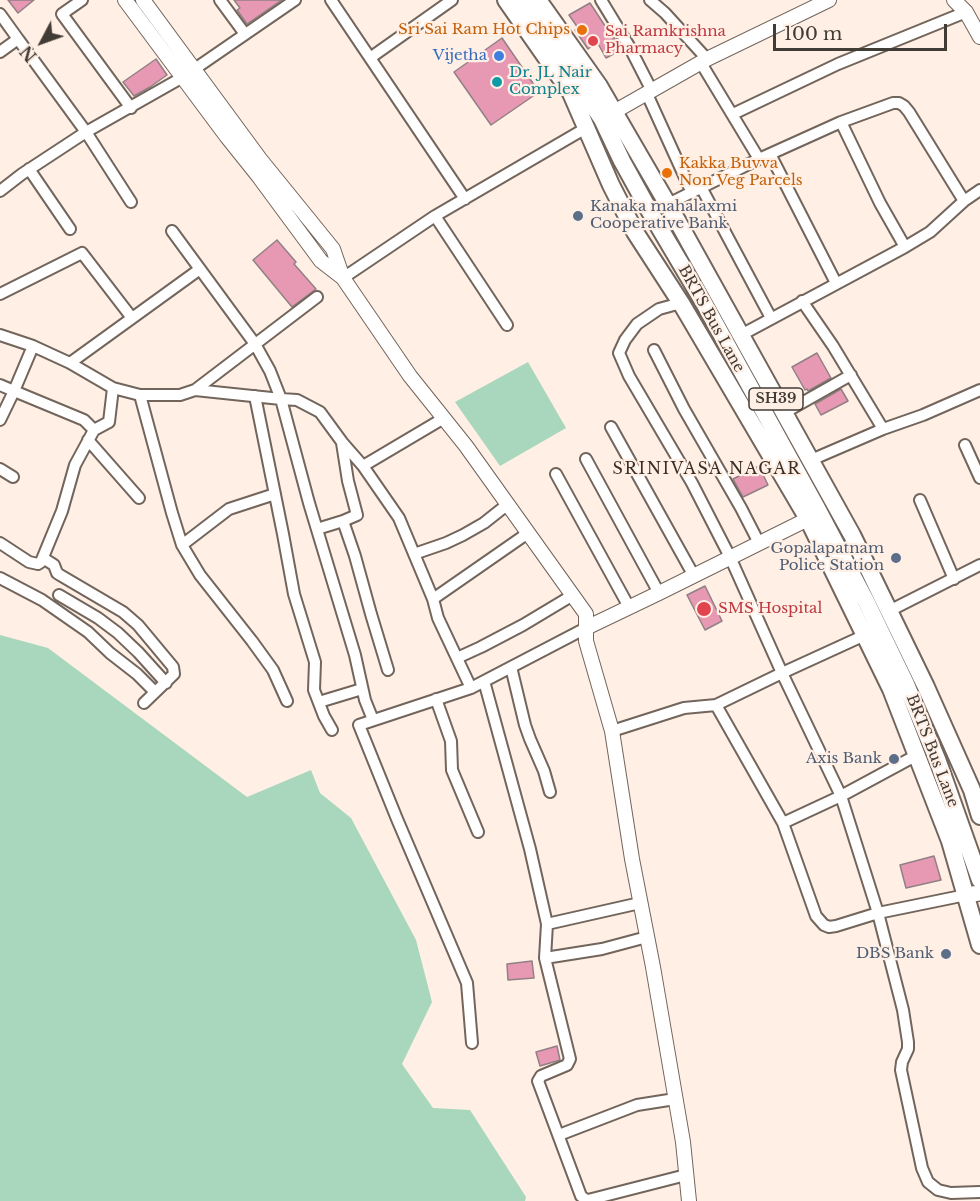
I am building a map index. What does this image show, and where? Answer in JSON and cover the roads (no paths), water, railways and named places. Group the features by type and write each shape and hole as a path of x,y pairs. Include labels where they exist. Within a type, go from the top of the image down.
{"main road":[{"name":"SH39","path":"506,0 571,93 611,185 636,232 681,303 808,519 891,689 973,894 980,945"},
{"name":"BRTS Bus Lane","path":"522,0 608,115 633,180 704,303 866,601 906,684 933,748 980,880"},
{"name":"SH39","path":"538,0 599,86 608,115 668,204 852,535 935,708 972,790 980,816"}],"street":[{"path":"82,0 62,14 131,108"},
{"path":"125,0 189,73 333,249 343,278 410,376 466,446 586,614 586,641 612,731 632,859 683,1142 689,1201"},
{"path":"143,0 189,73"},
{"path":"220,0 245,34"},
{"path":"0,190 86,132 189,73 294,0"},
{"path":"331,0 465,198"},
{"path":"370,58 452,0"},
{"path":"601,0 629,46 696,190 771,318"},
{"path":"343,278 435,216 608,115 704,61 829,0"},
{"path":"954,0 966,12 980,37"},
{"path":"658,2 704,61 759,159"},
{"path":"733,114 838,64 966,12"},
{"path":"0,14 86,132 131,202"},
{"path":"0,52 18,39"},
{"path":"668,204 841,122 890,104 904,106 964,201"},
{"path":"841,122 880,203 905,247"},
{"path":"770,154 836,283"},
{"path":"29,169 70,228"},
{"path":"741,335 930,232 964,201 980,190"},
{"path":"435,216 507,325"},
{"path":"172,231 255,344 270,370 281,399 291,441 355,655 365,700 373,720"},
{"path":"0,294 82,253 132,318"},
{"path":"70,363 200,269"},
{"path":"0,335 33,346 114,387 141,395 180,395 195,390 317,297"},
{"path":"802,301 833,346 883,429"},
{"path":"681,303 659,309 637,324 619,353 629,376 692,483 730,557 841,796 878,913 903,1010 908,1049 902,1062 902,1070 922,1168 928,1182 938,1190 951,1193 980,1192"},
{"path":"0,420 33,346"},
{"path":"654,350 684,409 759,543"},
{"path":"784,413 850,375"},
{"path":"0,385 84,420 91,435 139,498"},
{"path":"0,543 34,564 38,564 43,558 62,511 75,465 91,435 109,422 114,387"},
{"path":"195,390 297,400 320,412 363,466 399,518 433,598 438,618 471,688"},
{"path":"811,460 980,390"},
{"path":"141,395 182,545 200,575 273,670 287,701"},
{"path":"255,396 294,594 315,662 314,690 332,730"},
{"path":"363,466 444,418"},
{"path":"611,426 694,576"},
{"path":"317,529 357,515 348,481 342,442"},
{"path":"965,444 980,478"},
{"path":"586,459 659,593"},
{"path":"0,469 13,477"},
{"path":"556,474 629,607"},
{"path":"182,545 229,509 275,494"},
{"path":"920,500 954,579"},
{"path":"414,554 463,535 484,523 508,504"},
{"path":"472,1043 467,983 359,725 471,688 586,628 808,519"},
{"path":"343,521 388,670"},
{"path":"433,598 528,532"},
{"path":"43,558 54,566 57,573 123,612 138,625 173,667 174,674 144,703"},
{"path":"889,611 980,566"},
{"path":"0,578 52,606 88,632 155,692"},
{"path":"52,606 69,580"},
{"path":"59,594 118,633 166,682"},
{"path":"457,658 524,625 573,595"},
{"path":"612,731 684,708 716,705 865,636"},
{"path":"511,667 525,725 550,792"},
{"path":"484,681 530,849 547,924 545,958 570,1059 567,1065 541,1076 538,1081 581,1196 588,1200 686,1175"},
{"path":"319,702 362,689"},
{"path":"436,699 451,741 452,770 478,832"},
{"path":"716,705 783,824 816,916 824,925 836,926 878,913 973,894"},
{"path":"783,824 917,755"},
{"path":"547,924 640,903"},
{"path":"545,958 602,949 647,937"},
{"path":"559,1135 637,1106 675,1099"}],"place":[{"name":"Sri Sai Ram Hot Chips","path":"582,30"},
{"name":"Sai Ramkrishna Pharmacy","path":"593,41"},
{"name":"Vijetha","path":"499,56"},
{"name":"Dr. JL Nair Complex","path":"497,82"},
{"name":"Kakka Buvva Non Veg Parcels","path":"667,173"},
{"name":"Kanaka mahalaxmi Cooperative Bank","path":"578,216"},
{"name":"Gopalapatnam Police Station","path":"896,558"},
{"name":"SMS Hospital","path":"704,609"},
{"name":"Axis Bank","path":"894,759"},
{"name":"DBS Bank","path":"946,954"}],"district":[{"name":"SRINIVASA NAGAR","path":"707,469"}]}
